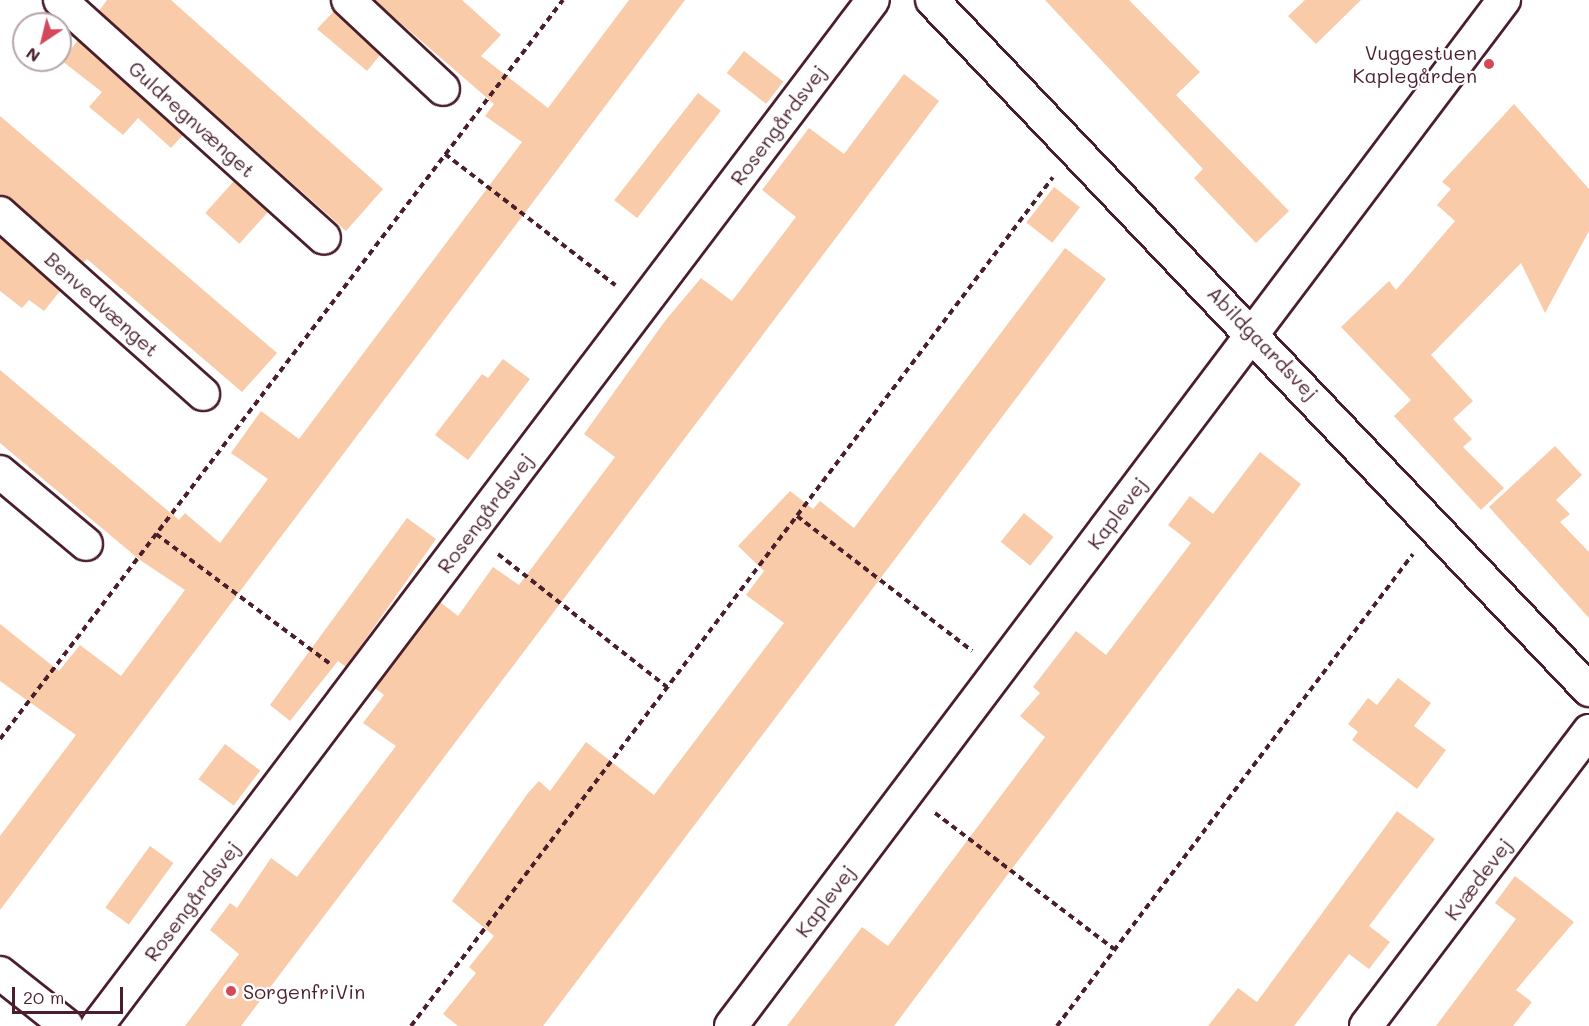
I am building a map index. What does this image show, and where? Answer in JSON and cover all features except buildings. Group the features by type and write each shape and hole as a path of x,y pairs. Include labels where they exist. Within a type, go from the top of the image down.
{"street":[{"name":"Guldregnvænget","path":"60,0 324,238"},
{"path":"348,0 443,89"},
{"name":"Rosengårdsvej","path":"96,1026 873,0"},
{"name":"Abildgaardsvej","path":"932,0 1253,332 1589,690"},
{"name":"Kaplevej","path":"731,1026 1504,0"},
{"name":"Benvedvænget","path":"0,213 204,394"},
{"path":"0,471 86,544"},
{"name":"Kvædevej","path":"1366,1026 1589,731"},
{"path":"0,973 67,1026"}],"path":[{"path":"0,739 563,0"},
{"path":"411,1026 1076,147"},
{"path":"445,154 641,306"},
{"path":"797,516 998,671"},
{"path":"1057,1026 1436,525"},
{"path":"470,532 667,687"},
{"path":"156,534 356,683"},
{"path":"907,792 1114,949"}],"place":[{"name":"Vuggestuen Kaplegården","path":"1489,64"},
{"name":"SorgenfriVin","path":"231,991"}]}
